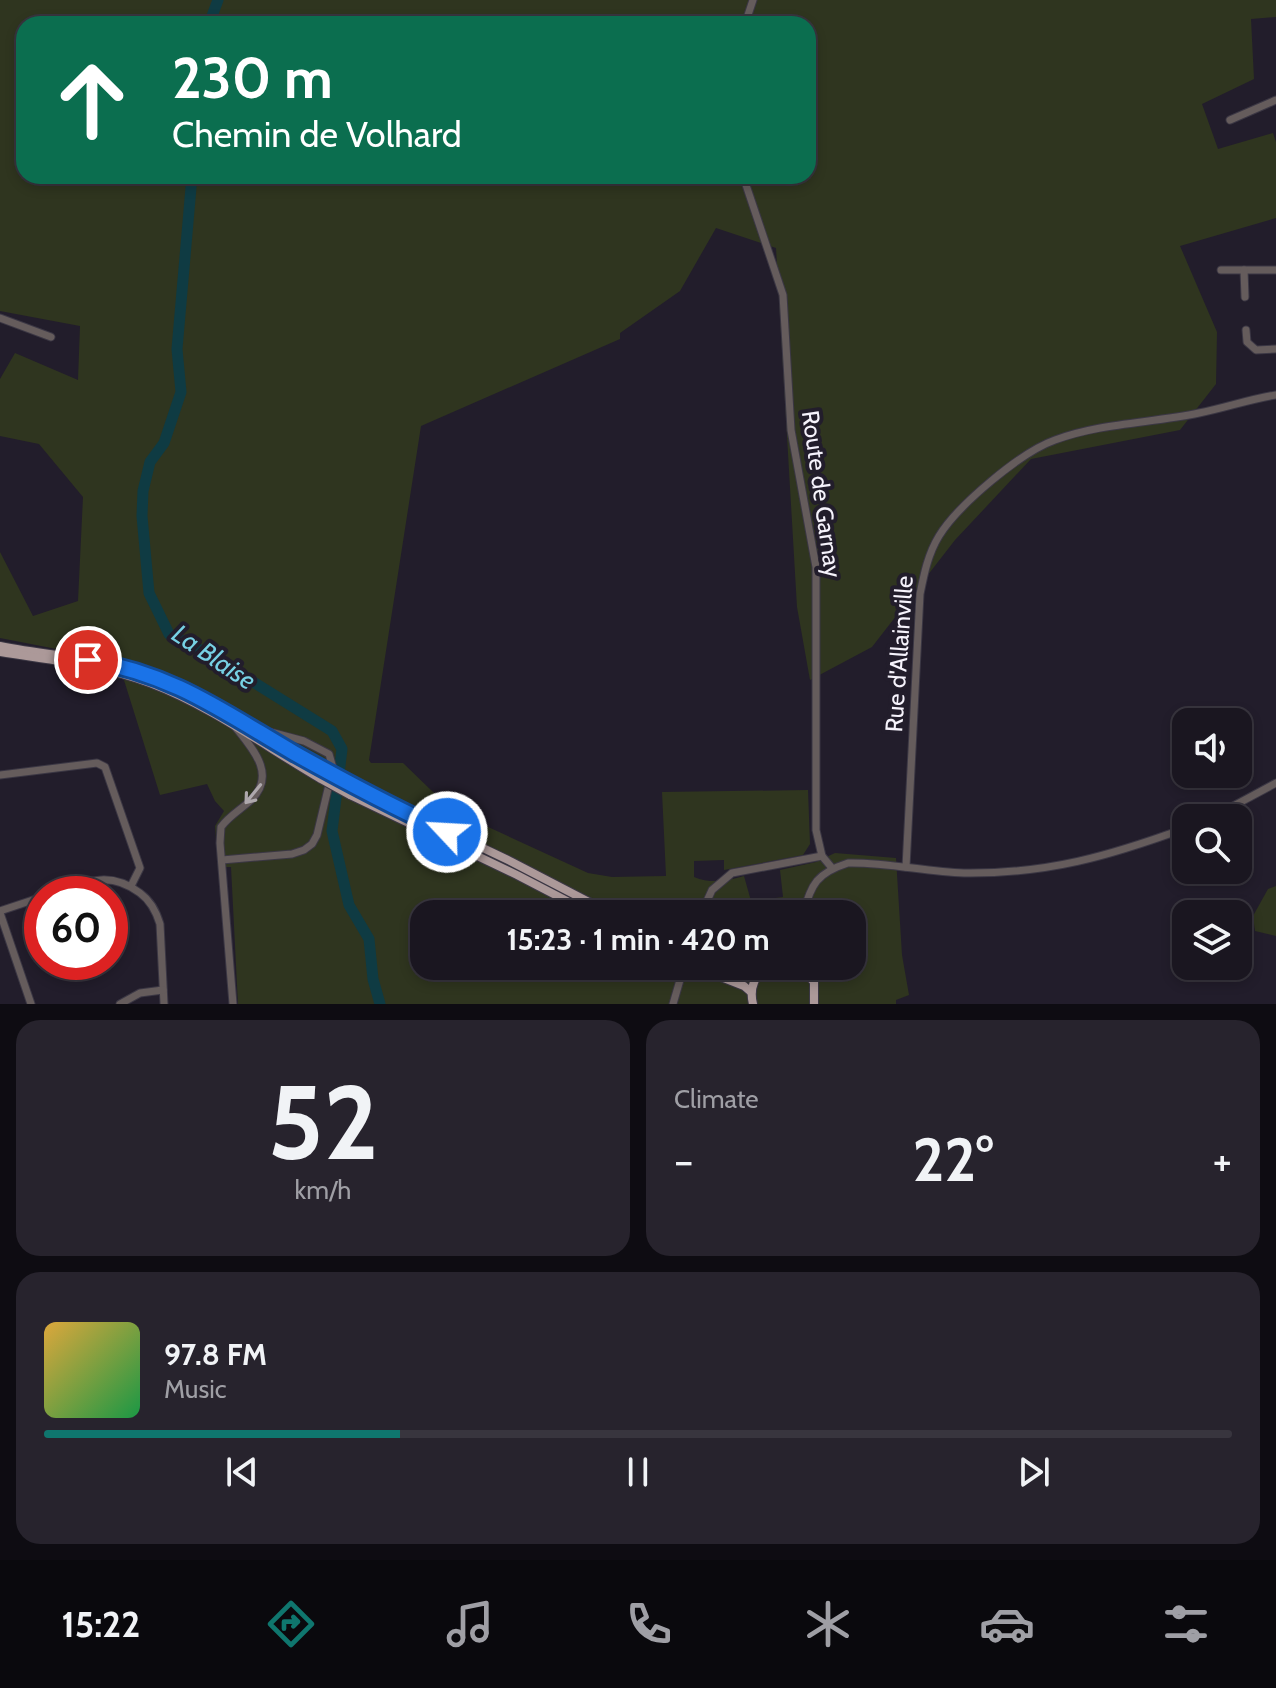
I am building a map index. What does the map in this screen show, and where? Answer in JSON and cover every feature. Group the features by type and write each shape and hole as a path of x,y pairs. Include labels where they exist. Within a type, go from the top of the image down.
{"main road":[{"path":"0,646 148,673 192,692 252,727 322,774"},
{"path":"0,652 114,673 150,683 565,900"},
{"path":"350,790 510,861 585,900"},
{"path":"728,980 751,992"},
{"path":"753,1004 751,992 756,980"},
{"path":"812,980 814,1004"}],"street":[{"path":"1230,120 1276,100"},
{"name":"Route de Garnay","path":"746,184 783,295 791,430 816,567 816,830 822,856"},
{"path":"1221,270 1276,270"},
{"path":"1244,270 1245,297"},
{"path":"0,318 51,337"},
{"path":"1246,330 1247,342 1256,350 1276,349"},
{"name":"Rue d'Allainville","path":"906,867 920,594 926,564 939,536 955,515 1018,459 1057,439 1200,413 1276,395"},
{"path":"222,860 292,854 312,844 317,835 333,762 324,750 304,741 252,727"},
{"path":"233,1004 221,827 226,819 252,800 263,782 256,752 236,728"},
{"path":"0,775 97,763 105,767 140,868 131,886"},
{"path":"1237,804 1276,783"},
{"path":"807,900 816,880 832,868 848,863 963,873 1015,871 1070,865 1172,833"},
{"path":"707,900 712,890 732,873 822,856 832,868"},
{"path":"128,885 145,897 157,913 164,1004"},
{"path":"24,903 0,912 31,1004"},
{"path":"673,1004 680,980"},
{"path":"120,1004 140,993 163,990"}],"green space":[{"path":"0,0 1276,0 1276,17 1251,19 1254,79 1202,104 1218,149 1273,133 1276,142 1276,218 1180,246 1217,332 1216,384 1180,430 1031,459 955,540 872,647 810,680 797,607 776,248 716,228 680,291 620,333 620,339 421,426 369,760 371,763 403,763 433,792 486,826 588,873 612,877 666,876 662,792 808,790 810,844 803,855 724,870 724,860 694,861 694,877 719,881 744,876 751,900 410,900 410,980 866,980 866,900 759,900 783,897 780,870 816,862 835,853 896,858 902,955 909,995 896,1000 896,1004 238,1004 231,867 218,867 215,826 224,811 207,784 160,795 118,661 0,638 0,552 33,616 78,601 83,497 39,444 0,436 0,379 15,353 78,380 80,326 0,311"},
{"path":"1276,886 1276,936 1255,931 1253,916 1268,889"}],"waterway":[{"name":"La Blaise","path":"212,16 218,0"},
{"name":"La Blaise","path":"191,184 177,349 181,392 164,443 150,462 143,491 142,516 149,593 169,634 210,655 332,731 342,749 332,831 349,905 369,939 373,979 380,1004"}],"route":[{"path":"88,660 148,673 192,692 351,785 447,832"}]}
